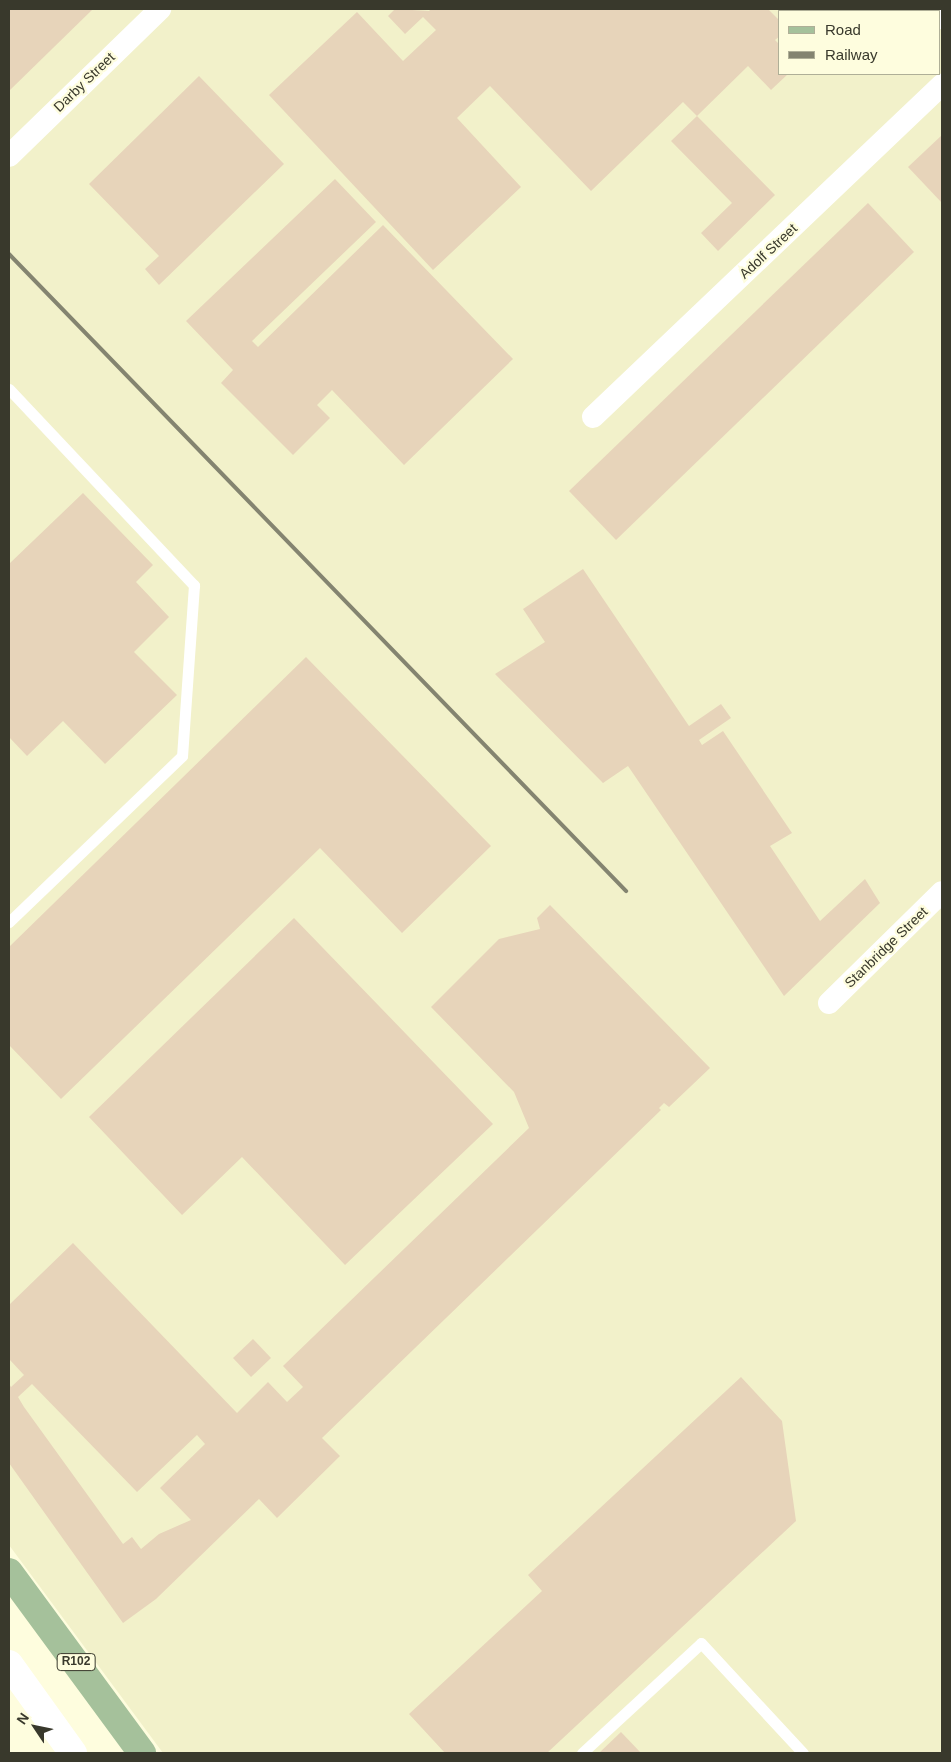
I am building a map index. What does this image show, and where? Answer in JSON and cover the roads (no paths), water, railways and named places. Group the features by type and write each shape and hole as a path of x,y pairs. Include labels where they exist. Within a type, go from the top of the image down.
{"main road":[{"name":"R102","path":"9,1572 142,1753"},
{"path":"9,1664 73,1753"}],"street":[{"name":"Darby Street","path":"9,156 160,9"},
{"name":"Adolf Street","path":"593,417 942,85"},
{"name":"Stanbridge Street","path":"829,1003 942,892"}],"lane":[{"path":"9,390 194,585 182,756 9,922"},
{"path":"582,1753 701,1643 803,1753"}],"railway":[{"path":"9,254 626,891"}]}
